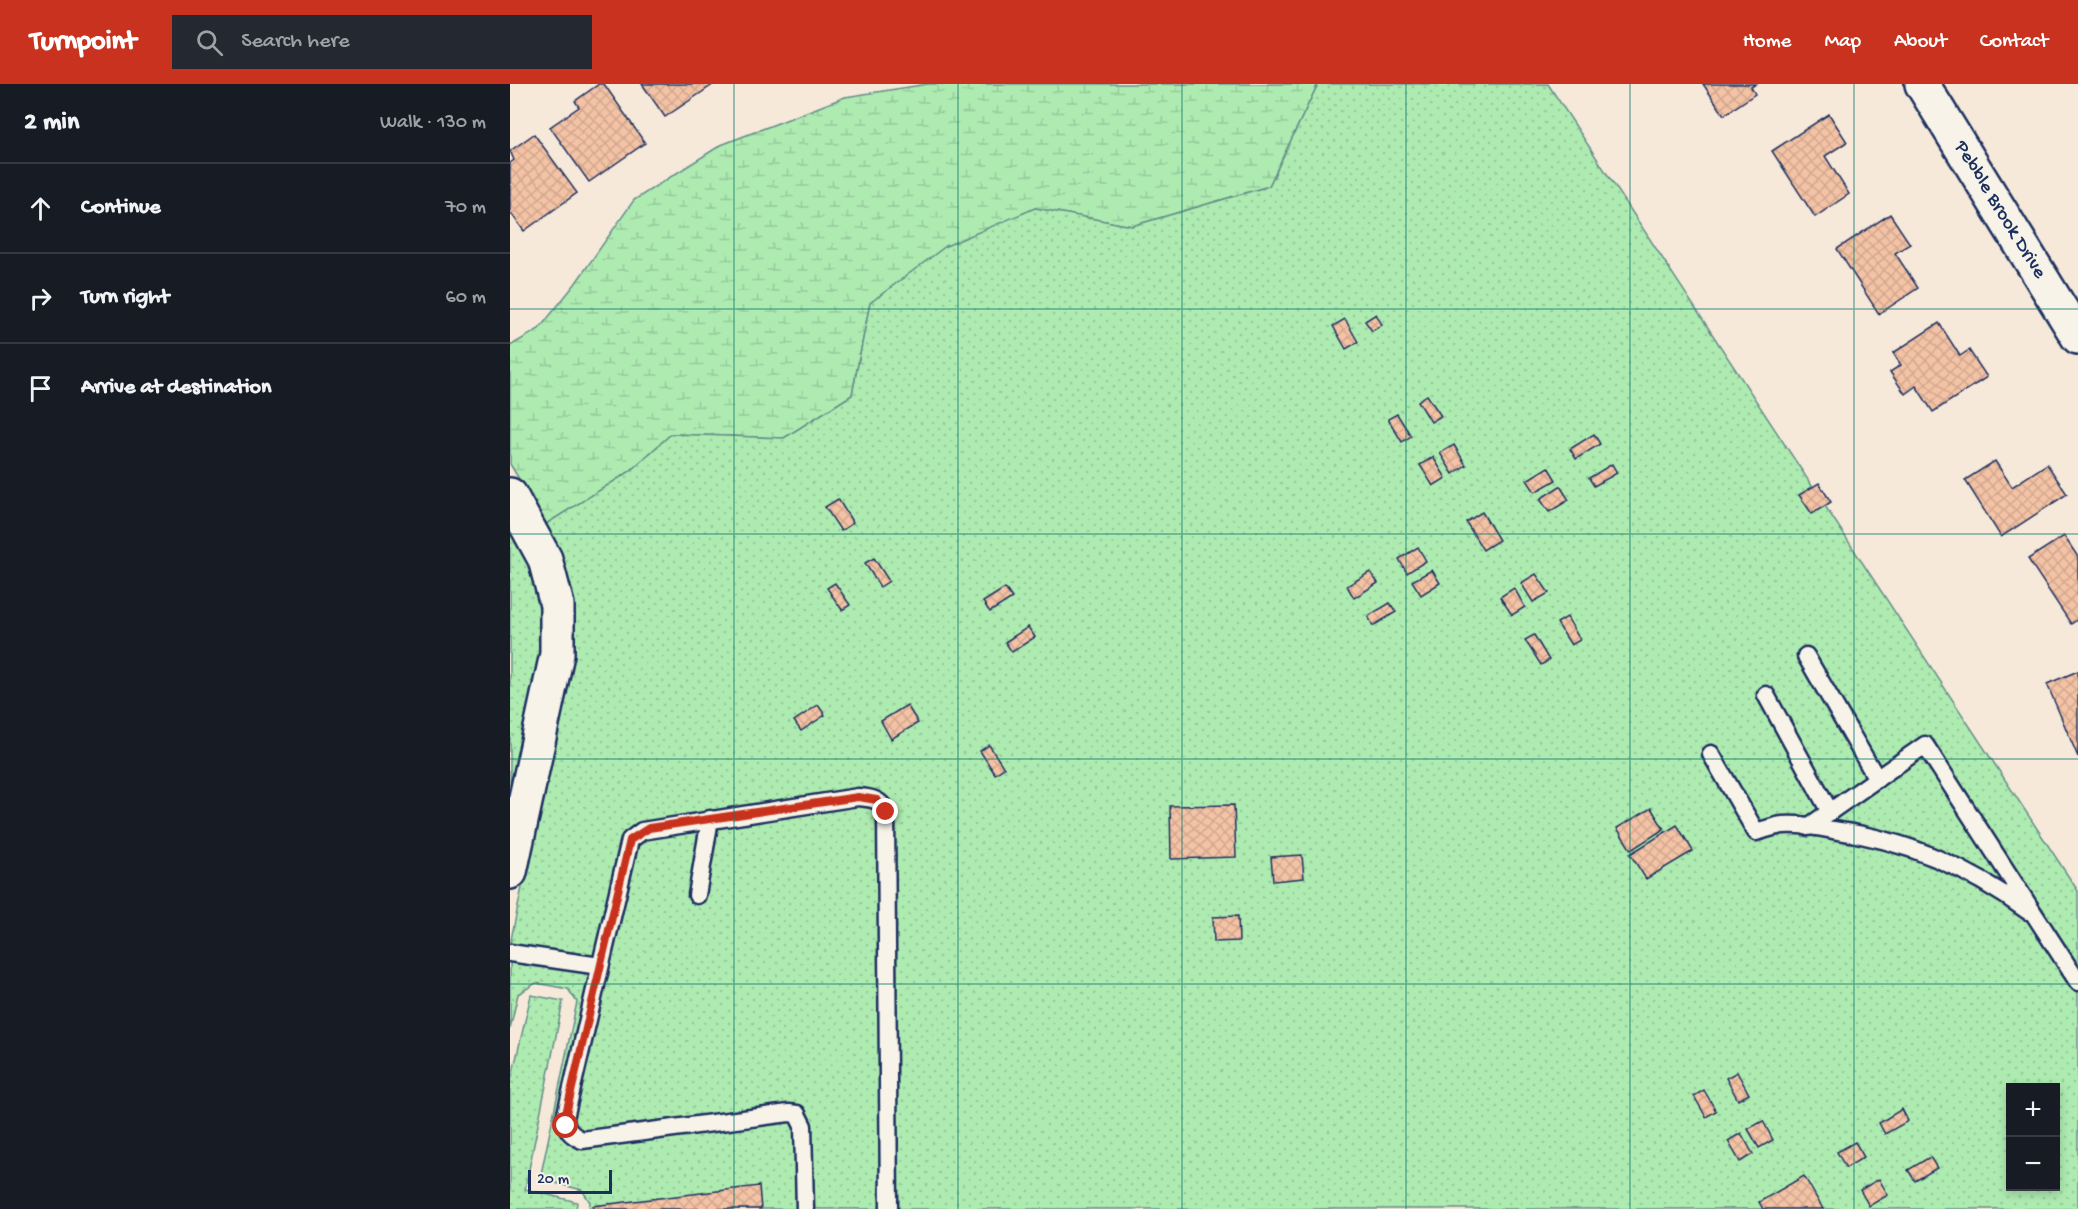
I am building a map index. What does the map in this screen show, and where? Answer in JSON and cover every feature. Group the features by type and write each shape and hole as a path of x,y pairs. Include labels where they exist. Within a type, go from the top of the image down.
{"street":[{"name":"Pebble Brook Drive","path":"1922,84 2078,337"},
{"path":"510,495 545,560 557,605 557,654 510,872"}],"lane":[{"path":"1806,656 1878,779"},
{"path":"1766,696 1830,812"},
{"path":"1808,827 1925,745 2078,982"},
{"path":"1711,754 1756,832 1783,825 1808,827 1861,834 1907,845 1992,885 2036,917"},
{"path":"805,1209 803,1126 797,1114 789,1113 582,1140 570,1132 565,1118 630,840 649,828 858,797 877,800 886,812 889,1209"},
{"path":"697,895 710,819"},
{"path":"510,953 600,966"}],"green space":[{"path":"928,84 1318,84 1269,186 1132,226 1035,208 870,303 852,395 784,438 671,434 629,472 546,524 510,464 510,346 539,329 575,284 634,200 721,145 845,97"},
{"path":"1318,84 1548,84 2078,891 2078,1209 589,1209 590,1202 582,1190 540,1179 577,1002 568,989 536,983 518,994 510,1029 510,944 572,652 561,554 546,524 629,472 671,434 784,438 852,395 870,303 946,246 1035,208 1132,226 1269,186"},
{"path":"515,535 538,589 543,629 532,703 510,799 510,536"},
{"path":"531,995 563,1001 525,1189 577,1202 576,1209 510,1209 510,1085"}],"building":[{"path":"599,84 604,84 645,143 589,182 550,127 579,107 575,101"},
{"path":"642,84 714,84 665,117"},
{"path":"1703,84 1756,84 1751,87 1755,94 1724,115"},
{"path":"1829,114 1847,142 1825,156 1849,194 1815,217 1772,151"},
{"path":"534,134 577,193 524,231 510,212 510,163 514,160 510,151"},
{"path":"1890,214 1910,244 1895,253 1918,288 1879,314 1837,249"},
{"path":"1376,314 1382,325 1372,331 1365,321"},
{"path":"1345,319 1358,342 1346,349 1333,326"},
{"path":"1939,323 1960,356 1969,350 1987,377 1933,412 1916,386 1905,394 1890,372 1901,365 1893,353"},
{"path":"1427,395 1441,416 1431,422 1418,401"},
{"path":"1397,414 1411,436 1402,442 1388,419"},
{"path":"1594,434 1600,444 1576,459 1570,449"},
{"path":"1454,445 1466,465 1453,474 1440,453"},
{"path":"1433,457 1446,478 1433,486 1420,465"},
{"path":"1995,461 2012,487 2047,464 2067,494 2001,537 1965,480"},
{"path":"1612,464 1617,473 1594,486 1589,478"},
{"path":"1548,467 1556,480 1535,492 1527,480"},
{"path":"1819,483 1831,502 1812,514 1799,495"},
{"path":"1560,486 1569,500 1549,512 1540,499"},
{"path":"838,499 853,523 841,531 825,507"},
{"path":"1482,512 1499,540 1483,550 1466,522"},
{"path":"2064,536 2078,557 2078,619 2071,624 2028,559"},
{"path":"1418,547 1426,561 1407,573 1399,559"},
{"path":"874,558 889,581 880,587 865,563"},
{"path":"1432,570 1440,583 1421,595 1412,581"},
{"path":"1370,572 1378,583 1354,598 1347,586"},
{"path":"1536,574 1549,593 1533,602 1521,583"},
{"path":"835,583 850,605 842,610 827,588"},
{"path":"1005,588 1012,598 990,612 983,602"},
{"path":"1514,588 1525,607 1512,615 1500,597"},
{"path":"1390,603 1396,612 1373,626 1368,616"},
{"path":"1567,617 1580,640 1571,645 1557,623"},
{"path":"1028,627 1035,637 1012,652 1005,642"},
{"path":"1534,635 1549,660 1541,665 1525,640"},
{"path":"2078,671 2078,757 2047,684"},
{"path":"818,705 825,715 801,731 794,721"},
{"path":"907,705 918,723 891,739 881,721"},
{"path":"989,745 1004,768 995,774 980,751"},
{"path":"1234,805 1236,857 1171,859 1170,806"},
{"path":"1651,808 1664,829 1631,850 1617,828"},
{"path":"1677,825 1693,851 1646,879 1630,854"},
{"path":"1302,855 1304,878 1273,881 1271,857"},
{"path":"1238,916 1239,941 1214,942 1213,917"},
{"path":"1737,1072 1749,1094 1738,1100 1726,1078"},
{"path":"1704,1090 1716,1111 1706,1117 1694,1096"},
{"path":"1902,1109 1908,1121 1885,1134 1879,1123"},
{"path":"1763,1121 1773,1140 1759,1148 1748,1129"},
{"path":"1741,1133 1753,1154 1740,1162 1728,1141"},
{"path":"1855,1142 1864,1157 1846,1168 1837,1152"},
{"path":"1930,1157 1937,1168 1915,1181 1908,1170"},
{"path":"1804,1176 1823,1209 1763,1209 1759,1202"},
{"path":"1879,1179 1888,1195 1869,1206 1860,1190"},
{"path":"759,1186 761,1209 594,1209 593,1206"}],"route":[{"path":"566,1126 565,1118 630,840 649,828 858,797 877,800 886,812"}]}
